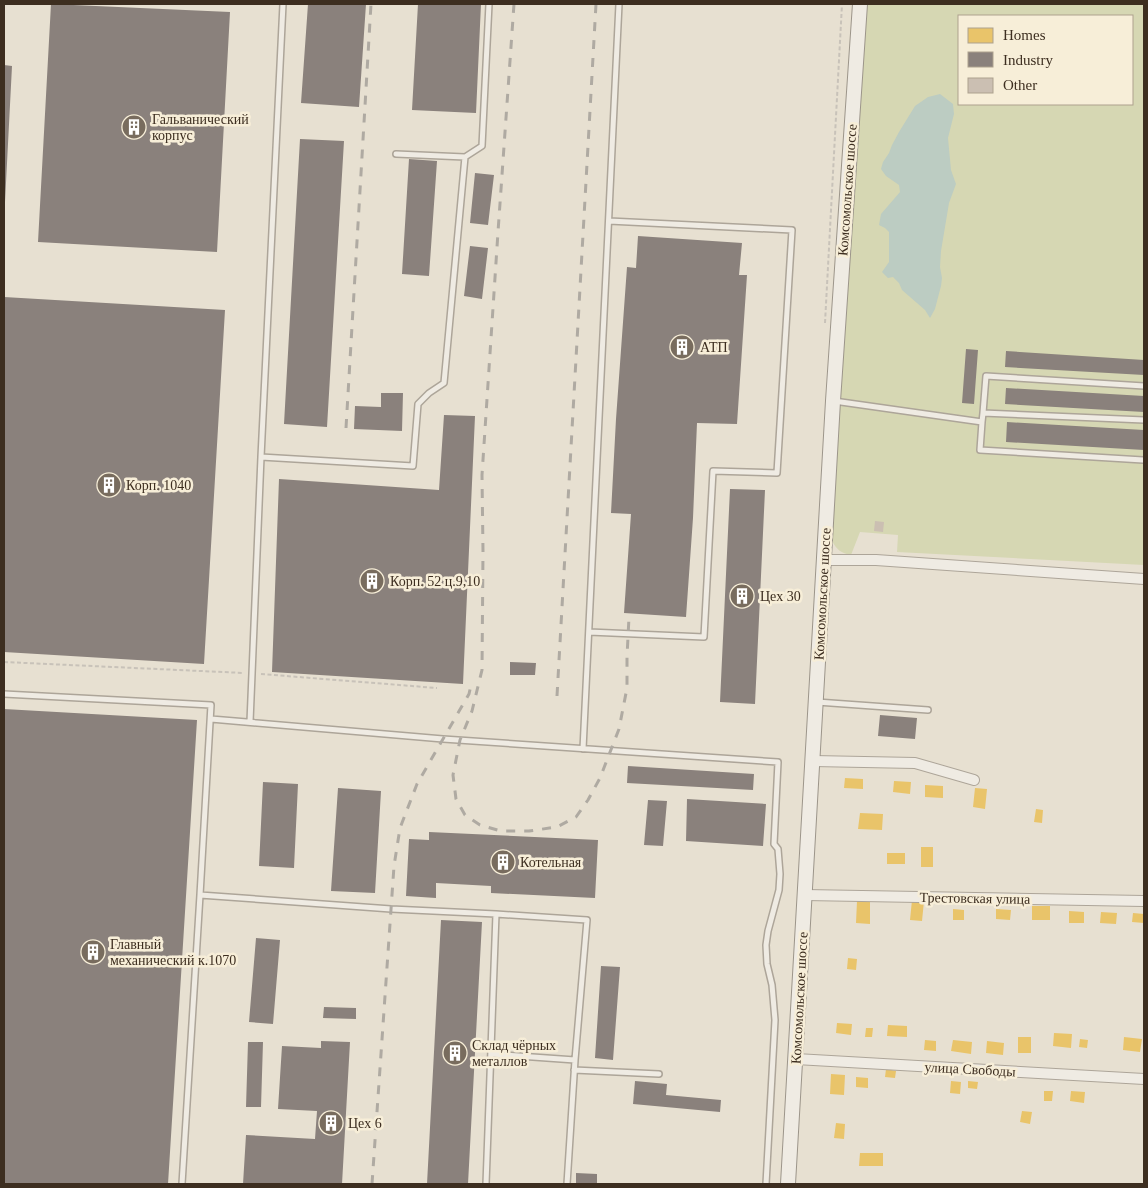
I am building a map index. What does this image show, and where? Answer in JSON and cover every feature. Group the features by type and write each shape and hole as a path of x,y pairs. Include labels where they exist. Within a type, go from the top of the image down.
{"main road":[{"name":"Комсомольское шоссе","path":"788,1184 833,401 860,4"}],"street":[{"path":"824,560 876,560 1144,580"},
{"path":"812,761 915,763 974,780"},
{"name":"Трестовская улица","path":"805,895 1144,901"},
{"name":"улица Свободы","path":"796,1059 1144,1079"}],"lane":[{"path":"250,722 260,457 283,4"},
{"path":"396,154 466,157 482,146 489,4"},
{"path":"583,749 619,4"},
{"path":"260,457 413,466 418,404 428,393 444,382 466,157"},
{"path":"589,632 704,637 713,471 777,473 792,230 609,221"},
{"path":"1143,460 980,450 986,376 1144,386"},
{"path":"833,401 982,422"},
{"path":"983,413 1144,420"},
{"path":"4,694 211,705 182,1184"},
{"path":"816,702 928,710"},
{"path":"211,720 778,762 774,844 778,849 779,890 766,945 775,1020 766,1184"},
{"path":"200,895 391,909 587,920 574,1070 567,1184"},
{"path":"486,1184 496,914"},
{"path":"491,1054 575,1060"},
{"path":"574,1070 658,1074"}],"path":[{"path":"4,662 252,674 437,688"}],"green space":[{"path":"864,4 1144,4 1144,565 897,552 898,535 860,532 851,555 840,551 832,541"}],"shaded area":[{"path":"940,94 953,104 954,114 948,138 951,170 956,184 949,203 941,251 941,286 935,309 930,318 925,310 902,290 899,283 893,277 888,278 882,272 889,262 889,232 879,225 881,214 900,192 899,185 886,176 881,169 899,132 915,106 928,97"}],"building: Homes":[{"path":"845,778 863,779 863,789 844,788"},
{"path":"894,781 911,782 910,794 893,792"},
{"path":"925,785 943,786 943,798 925,797"},
{"path":"975,788 987,789 985,809 973,807"},
{"path":"1036,809 1043,810 1042,823 1034,822"},
{"path":"860,813 883,814 882,830 858,829"},
{"path":"921,847 933,847 933,867 921,867"},
{"path":"887,853 905,853 905,864 887,864"},
{"path":"912,900 924,901 922,921 910,920"},
{"path":"857,901 870,901 870,924 856,923"},
{"path":"1032,906 1050,906 1050,920 1032,920"},
{"path":"953,909 964,910 964,920 953,920"},
{"path":"996,909 1011,910 1010,920 996,919"},
{"path":"1069,911 1084,912 1084,923 1069,923"},
{"path":"1101,912 1117,913 1116,924 1100,923"},
{"path":"1133,913 1144,914 1144,923 1132,922"},
{"path":"848,958 857,959 856,970 847,969"},
{"path":"837,1023 852,1024 851,1035 836,1033"},
{"path":"888,1025 907,1026 907,1037 887,1036"},
{"path":"866,1028 873,1028 872,1037 865,1037"},
{"path":"1054,1033 1072,1034 1071,1048 1053,1046"},
{"path":"1018,1037 1031,1037 1031,1053 1018,1053"},
{"path":"1124,1037 1142,1039 1140,1052 1123,1050"},
{"path":"1080,1039 1088,1040 1087,1048 1079,1047"},
{"path":"925,1040 936,1041 936,1051 924,1050"},
{"path":"953,1040 972,1042 971,1054 951,1051"},
{"path":"987,1041 1004,1043 1003,1055 986,1053"},
{"path":"886,1069 896,1071 895,1078 885,1077"},
{"path":"831,1074 845,1075 844,1095 830,1094"},
{"path":"856,1077 868,1078 868,1088 856,1087"},
{"path":"951,1081 961,1082 960,1094 950,1093"},
{"path":"968,1081 978,1082 977,1089 968,1088"},
{"path":"1044,1091 1053,1091 1052,1101 1044,1101"},
{"path":"1071,1091 1085,1092 1084,1103 1070,1101"},
{"path":"1022,1111 1032,1112 1030,1124 1020,1122"},
{"path":"836,1123 845,1124 844,1139 834,1138"},
{"path":"860,1153 883,1153 883,1166 859,1166"}],"building: Industry":[{"name":"Гальванический корпус","path":"51,4 230,12 217,252 38,242"},
{"path":"308,4 366,4 359,107 301,103"},
{"path":"418,4 481,4 476,113 412,110"},
{"path":"4,65 12,66 5,202 4,202"},
{"path":"300,139 344,141 327,427 284,424"},
{"path":"409,159 437,161 429,276 402,274"},
{"path":"475,173 494,175 488,225 470,223"},
{"name":"АТП","path":"638,236 742,243 739,275 747,275 737,424 697,423 686,617 624,613 631,514 611,513 627,267 636,268"},
{"path":"470,246 488,248 482,299 464,296"},
{"name":"Корп. 1040","path":"4,297 225,310 204,664 4,652"},
{"path":"966,349 978,350 974,404 962,403"},
{"path":"1006,351 1144,360 1144,375 1005,367"},
{"path":"1006,388 1144,396 1144,412 1005,404"},
{"path":"381,393 403,393 402,431 354,429 355,406 381,407"},
{"name":"Корп. 52 ц.9,10","path":"444,415 475,416 463,684 272,672 279,479 439,490"},
{"path":"1007,422 1144,430 1144,450 1006,442"},
{"name":"Цех 30","path":"730,489 765,490 755,704 720,702"},
{"path":"510,662 536,663 535,675 510,675"},
{"name":"Главный механический к.1070","path":"4,709 197,720 168,1184 4,1184"},
{"path":"880,715 917,718 915,739 878,736"},
{"path":"628,766 754,774 753,790 627,783"},
{"path":"263,782 298,784 294,868 259,866"},
{"path":"338,788 381,791 375,893 331,891"},
{"path":"687,799 766,804 763,846 686,841"},
{"path":"648,800 667,801 663,846 644,845"},
{"name":"Котельная","path":"429,832 598,840 595,898 491,893 491,886 436,883 436,898 406,896 409,839 429,840"},
{"name":"Склад чёрных металлов","path":"441,920 482,922 468,1184 427,1184"},
{"path":"256,938 280,940 273,1024 249,1022"},
{"path":"601,966 620,967 613,1060 595,1058"},
{"path":"324,1007 356,1008 356,1019 323,1018"},
{"name":"Цех 6","path":"321,1041 350,1042 342,1184 243,1184 246,1135 315,1139 317,1111 278,1109 282,1046 321,1048"},
{"path":"248,1042 263,1042 261,1107 246,1107"},
{"path":"635,1081 667,1084 666,1095 721,1100 720,1112 633,1104"},
{"path":"576,1173 597,1174 597,1184 576,1184"}],"building: Other":[{"path":"875,521 884,522 883,532 874,531"}],"railway":[{"path":"346,428 371,4"},
{"path":"514,4 482,475 482,670 472,711 460,740 453,775 456,799 465,815 480,825 501,831 529,831 557,827 576,817 600,778 619,729 627,688 629,617"},
{"path":"557,696 596,4"},
{"path":"372,1184 394,866 400,828 417,784 469,694 471,685"}],"place":[{"name":"Гальванический корпус","path":"134,127"},
{"name":"АТП","path":"682,347"},
{"name":"Корп. 1040","path":"109,485"},
{"name":"Корп. 52 ц.9,10","path":"372,581"},
{"name":"Цех 30","path":"742,596"},
{"name":"Котельная","path":"503,862"},
{"name":"Главный механический к.1070","path":"93,952"},
{"name":"Склад чёрных металлов","path":"455,1053"},
{"name":"Цех 6","path":"331,1123"}]}
